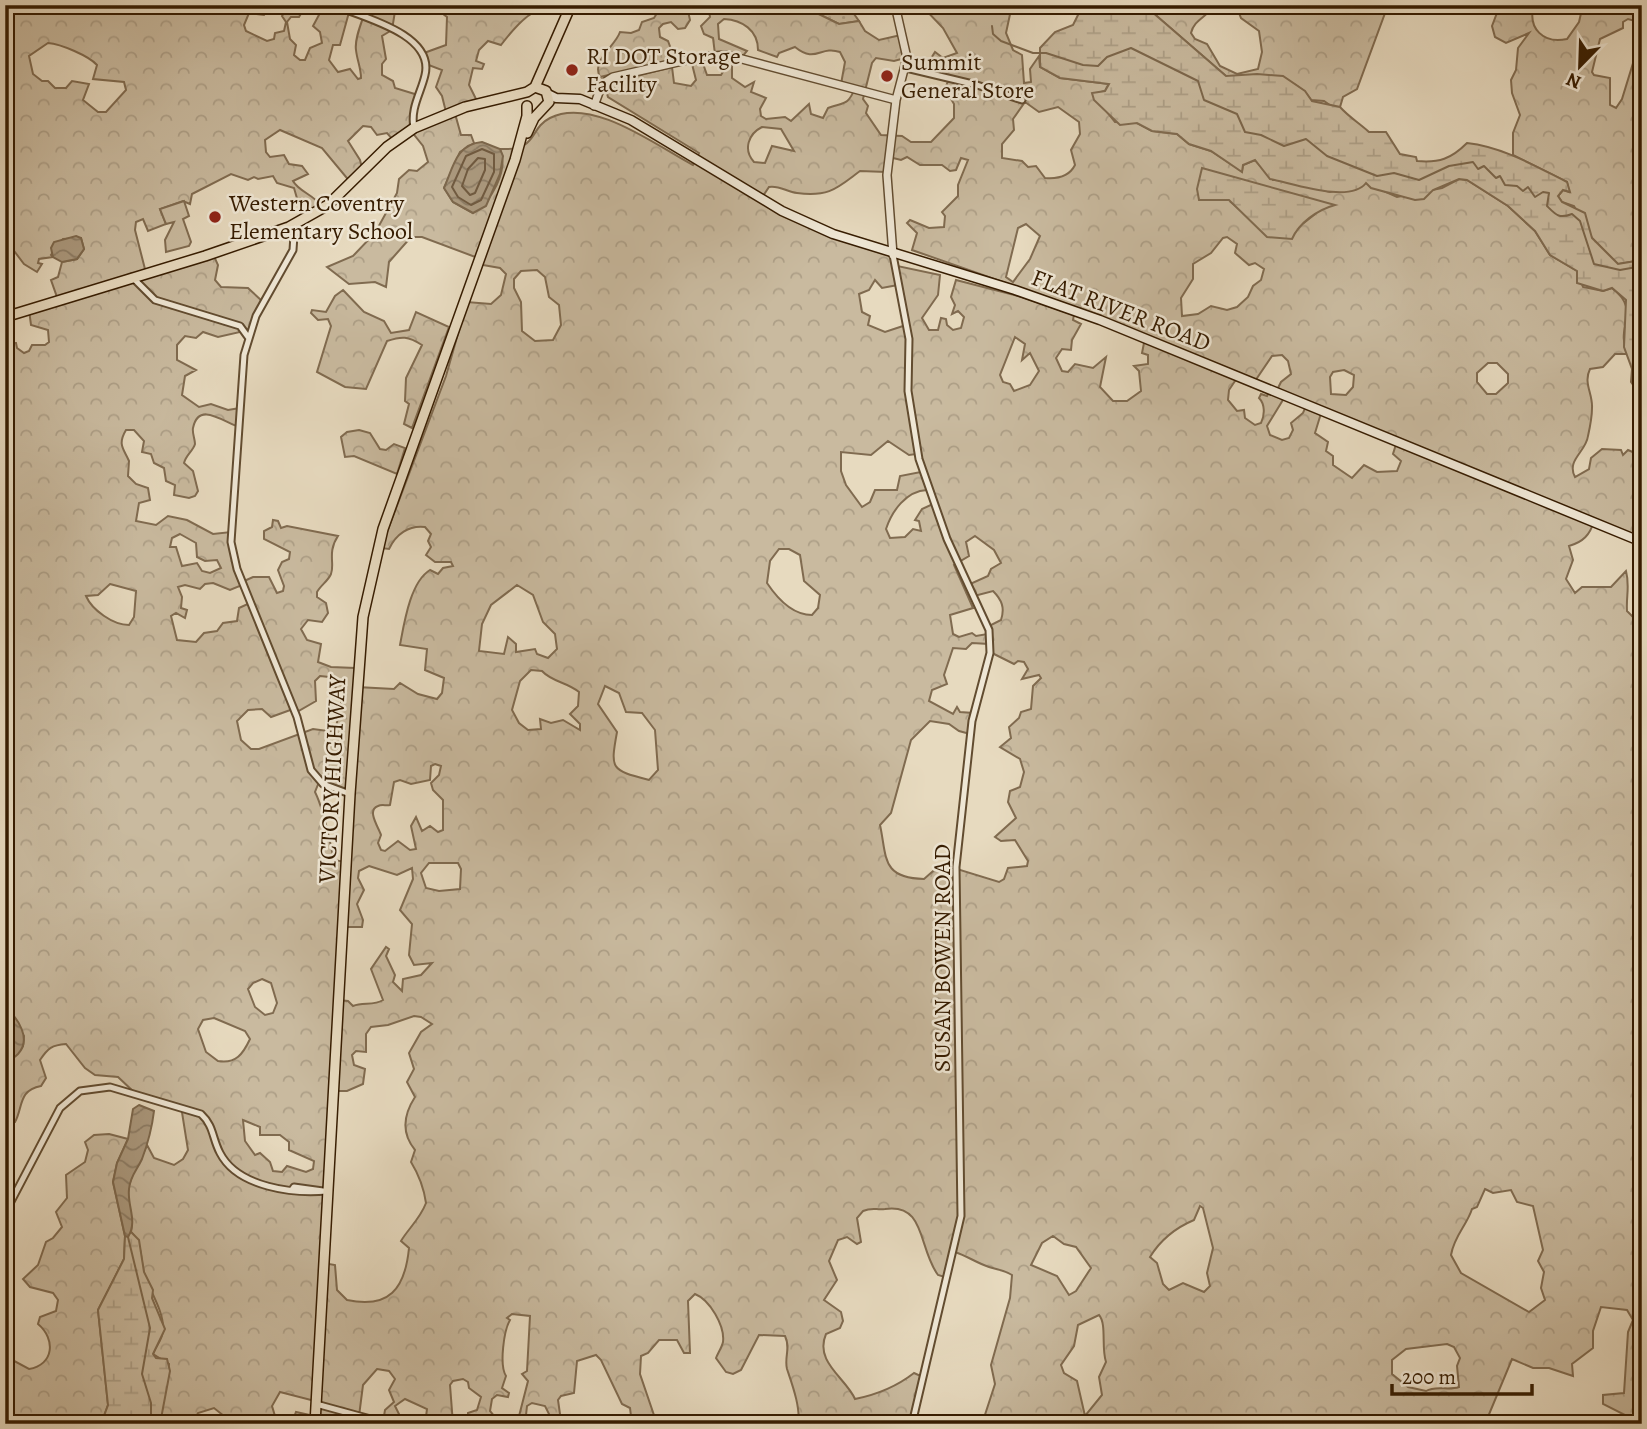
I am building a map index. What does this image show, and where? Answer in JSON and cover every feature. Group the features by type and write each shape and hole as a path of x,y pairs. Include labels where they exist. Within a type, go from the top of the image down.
{"main road":[{"path":"531,90 558,38 571,5"},
{"path":"475,103 518,100 526,105 544,108 558,38"},
{"path":"5,317 205,256 291,226 328,205 387,147 414,128 475,103 531,90 547,93"},
{"name":"VICTORY HIGHWAY","path":"315,1424 325,1191 360,635 376,551 515,160 527,117 526,105 531,90"},
{"name":"FLAT RIVER ROAD","path":"547,93 556,98 580,99 641,126 796,218 893,254 1015,290 1100,320 1642,542"},
{"name":"FLAT RIVER ROAD","path":"544,108 571,103 594,106"},
{"name":"VICTORY HIGHWAY","path":"515,160 544,108"}],"street":[{"path":"333,5 403,34 423,51 426,68 412,114 414,128"},
{"path":"893,254 887,175 897,100 907,58 895,5"},
{"path":"594,106 600,87 613,77 718,54 750,60 897,100"},
{"path":"906,68 977,85 1022,100"},
{"path":"291,226 295,239 293,250 268,292 248,337 243,363 232,551 299,722 315,777 328,786 349,794"},
{"name":"SUSAN BOWEN ROAD","path":"893,254 909,339 908,391 919,459 947,539 989,630 991,646 972,721 956,867 960,1225 912,1424"},
{"path":"132,278 155,300 240,326 248,337"},
{"path":"6,1209 28,1174 60,1108 80,1091 101,1087 201,1114 210,1122 225,1160 259,1184 292,1190 295,1187 325,1191"},
{"path":"316,1404 389,1424"},
{"path":"1440,1424 1463,1419 1479,1424"}],"green space":[{"path":"5,5 101,5 112,10 121,5 210,5 223,11 233,5 271,5 264,15 249,13 244,25 246,31 267,41 274,39 275,33 284,31 286,22 282,16 290,5 306,5 299,17 291,17 287,22 290,39 296,45 294,55 305,60 310,48 322,43 320,32 313,26 320,13 326,13 329,5 351,5 340,45 333,45 329,60 338,72 350,69 358,79 361,74 356,45 367,5 396,5 392,30 382,36 386,59 382,64 382,75 393,81 395,88 418,95 413,124 446,112 442,96 436,87 442,70 426,64 424,53 446,45 447,17 431,5 570,5 566,16 550,9 536,11 522,21 501,45 488,41 479,50 476,61 484,64 482,69 473,68 469,85 477,101 454,110 461,135 471,135 474,143 460,152 444,188 453,202 473,213 497,185 502,167 500,149 521,147 543,123 567,113 604,118 643,136 693,165 699,153 608,97 606,90 613,82 672,67 674,83 691,86 696,80 691,60 701,58 707,75 721,75 726,67 725,55 715,54 713,38 704,34 701,26 710,17 708,5 800,5 839,24 859,21 865,31 879,40 901,35 905,58 894,61 876,58 872,63 863,99 868,106 866,113 881,135 902,136 911,142 931,142 954,118 954,104 945,89 950,76 933,71 930,60 935,52 943,58 957,53 943,28 921,5 1012,5 1006,33 1013,50 1022,55 1024,83 1031,82 1030,69 1039,56 1040,67 1060,78 1109,84 1105,91 1093,94 1115,122 1137,123 1152,131 1177,134 1189,144 1211,151 1242,171 1243,165 1255,160 1273,180 1284,180 1330,192 1366,183 1397,197 1442,188 1459,179 1467,180 1508,206 1535,231 1550,255 1577,271 1583,287 1603,291 1612,288 1621,296 1627,311 1624,344 1627,354 1615,354 1603,367 1590,369 1588,374 1592,403 1591,422 1586,442 1575,461 1573,471 1575,477 1589,469 1591,458 1602,449 1621,450 1623,455 1628,450 1642,456 1642,540 1594,521 1585,537 1569,546 1573,560 1566,579 1575,593 1582,587 1611,587 1626,571 1627,611 1635,619 1642,614 1642,1424 1632,1424 1633,1419 1603,1404 1603,1395 1624,1393 1628,1332 1633,1320 1627,1310 1601,1307 1593,1331 1593,1348 1572,1364 1573,1376 1549,1368 1533,1368 1512,1359 1485,1424 1469,1420 1384,1424 1356,1416 1352,1424 982,1424 995,1384 991,1365 1010,1298 1012,1275 955,1252 948,1278 938,1275 915,1220 908,1213 898,1209 872,1209 863,1211 857,1218 861,1242 857,1244 847,1237 838,1240 829,1261 837,1280 824,1300 841,1312 843,1321 840,1328 826,1334 824,1353 855,1399 885,1390 914,1373 923,1377 912,1424 798,1424 797,1404 786,1365 785,1336 759,1335 741,1370 733,1374 726,1372 716,1358 723,1342 719,1321 706,1302 695,1294 688,1301 690,1353 684,1353 677,1340 659,1340 648,1353 641,1356 640,1374 657,1424 624,1424 631,1416 630,1408 622,1404 596,1355 577,1361 574,1393 561,1396 558,1400 560,1414 554,1424 545,1406 532,1403 527,1406 525,1424 517,1424 528,1381 522,1374 527,1371 530,1316 512,1314 507,1318 510,1320 504,1339 503,1356 506,1376 502,1388 509,1393 508,1397 497,1395 492,1399 490,1411 495,1417 491,1424 468,1424 468,1413 477,1410 481,1397 469,1388 468,1382 463,1379 453,1381 450,1385 453,1424 425,1424 427,1409 405,1399 395,1406 400,1416 397,1424 234,1424 214,1408 198,1413 192,1424 160,1424 169,1364 153,1354 162,1336 163,1322 144,1273 139,1246 131,1232 128,1193 133,1174 147,1145 154,1158 174,1165 183,1159 188,1150 181,1106 134,1092 118,1077 95,1075 85,1068 66,1044 54,1046 43,1056 40,1060 46,1078 41,1086 25,1095 15,1122 5,1123 5,1066 23,1046 24,1036 5,1007 5,354 11,343 16,343 17,348 24,353 29,351 32,345 45,345 49,342 48,330 31,325 29,310 58,300 51,280 58,277 62,262 77,259 84,249 81,238 63,239 51,255 53,257 39,259 38,263 42,264 37,272 24,264 5,239","holes":["724,19 737,21 748,27 755,37 758,50 777,57 779,53 795,47 808,54 833,50 840,52 845,62 841,84 855,88 848,101 828,108 823,118 811,114 809,104 791,121 785,117 766,119 761,116 760,109 766,98 751,92 754,82 745,87 732,78 732,55 742,57 747,51 719,39 718,24","48,43 88,58 97,65 93,79 124,82 126,90 106,112 98,112 83,100 89,84 72,81 66,88 55,88 48,81 42,81 33,74 29,56","1025,102 1039,112 1058,107 1079,122 1080,134 1071,150 1075,165 1066,175 1045,178 1036,166 1028,167 1022,161 1002,158 1002,144 1014,130 1013,119","363,126 371,127 377,135 387,133 394,141 411,131 423,146 428,162 417,171 409,170 399,179 397,193 375,233 353,256 327,267 349,284 375,282 386,287 389,262 411,237 422,237 478,258 477,264 500,268 506,274 501,295 491,304 467,302 446,376 381,548 389,549 395,539 408,529 425,527 431,534 428,541 431,547 426,555 435,562 451,562 453,566 443,568 438,574 430,570 417,584 409,604 400,645 427,649 425,670 444,678 442,693 437,699 418,694 400,683 394,689 357,687 355,668 331,667 318,662 321,644 307,640 301,629 308,620 322,622 328,613 326,603 317,597 317,592 331,574 332,552 338,536 287,526 281,528 278,521 273,520 272,527 264,531 264,539 290,552 289,559 282,562 278,570 284,586 283,591 277,593 269,577 253,577 242,582 231,532 213,534 187,520 168,516 156,525 136,521 139,503 150,500 148,488 136,484 128,476 129,461 123,450 123,435 126,430 134,430 144,441 142,452 151,454 154,463 164,468 166,481 175,485 174,495 189,498 195,496 198,491 193,471 184,463 195,444 193,430 196,420 207,414 240,427 240,408 228,410 211,404 199,407 182,395 185,376 196,370 177,360 177,345 185,336 196,338 203,332 218,337 244,331 248,335 262,301 248,288 221,287 215,280 218,265 213,254 146,273 135,230 136,222 143,219 148,231 166,224 160,209 183,201 190,204 192,194 231,174 248,180 273,176 277,183 294,188 303,219 322,207 293,181 308,174 302,166 289,164 284,155 270,157 266,152 265,140 280,130 322,148 351,183 363,172 360,160 348,141","762,127 781,129 794,151 772,146 765,163 754,162 749,152 753,134","889,157 901,160 907,157 920,165 942,165 950,171 956,170 961,158 968,160 958,185 958,196 942,212 945,216 944,227 929,228 910,220 907,223 917,233 912,250 1074,307 1145,338 1142,353 1148,355 1148,364 1134,366 1139,371 1141,391 1127,401 1113,401 1100,387 1106,357 1093,368 1075,364 1068,372 1062,371 1056,358 1062,349 1071,350 1072,340 1081,324 1073,320 1074,315 1022,297 956,280 951,297 955,305 952,314 958,311 964,317 961,328 953,330 947,325 946,319 941,318 938,330 929,330 922,318 938,295 940,275 897,266 893,252 799,218 763,196 769,187 818,194 839,186 860,171 886,172","1232,203 1314,215 1291,233 1258,225","1026,224 1040,236 1030,259 1013,282 1006,277 1018,228","1227,237 1237,244 1235,253 1249,265 1255,263 1264,269 1261,280 1237,307 1227,310 1211,306 1198,314 1182,316 1181,298 1193,279 1193,264 1211,253 1223,238","537,270 545,277 549,297 559,305 561,325 553,340 535,341 522,331 521,302 514,288 514,279 521,271","875,280 882,288 898,285 906,325 885,332 868,325 870,316 862,312 859,294 869,290","1015,337 1025,344 1022,360 1030,353 1039,371 1030,385 1014,391 1010,384 1003,382 1000,375","1282,355 1288,361 1291,374 1281,382 1277,390 1271,388 1267,396 1261,394 1259,398 1264,410 1261,423 1255,425 1245,418 1244,410 1237,411 1228,400 1229,390 1239,375 1255,381 1272,356","1488,363 1497,363 1508,374 1508,383 1496,394 1487,394 1477,382 1477,373","1344,370 1354,375 1353,387 1346,395 1331,394 1330,377 1333,372","1286,395 1307,404 1303,413 1291,423 1293,430 1289,438 1282,440 1270,435 1267,426","1322,410 1397,441 1393,454 1401,461 1397,471 1377,472 1364,465 1352,478 1333,465 1333,456 1326,451 1328,442 1315,433","888,441 909,455 916,454 921,472 900,476 897,490 875,490 870,502 862,507 846,485 841,471 841,452 871,455","927,490 933,504 922,509 915,520 919,521 921,531 913,529 905,537 890,538 886,529 901,503 913,494","180,534 196,543 197,557 205,561 217,560 221,568 210,573 202,571 197,563 182,566 176,547 170,547 172,538","975,536 994,550 1001,563 991,569 988,576 970,584 974,596 993,591 1002,604 1003,612 1001,620 987,627 988,634 976,636 972,633 959,637 953,634 950,615 973,608 954,565 969,556 966,542","779,549 789,549 800,555 804,581 820,595 818,608 812,615 798,612 786,605 767,583 770,561","213,583 230,590 242,585 250,603 239,608 237,621 223,623 217,631 204,633 196,642 177,640 171,616 176,613 185,618 187,610 181,608 182,597 178,587 185,585 200,589 205,584","110,584 136,591 134,617 129,625 110,620 98,611 86,596 98,595","517,585 533,595 543,622 555,634 557,649 548,658 537,654 535,649 516,652 516,644 508,637 504,654 479,651 482,624 491,605","972,643 989,644 990,652 1014,664 1018,661 1024,662 1028,669 1022,679 1039,675 1041,678 1033,686 1031,709 1021,712 1019,718 1009,727 1011,738 1000,747 1020,759 1024,772 1020,787 1010,791 1008,802 1016,818 995,837 1001,841 1015,840 1028,861 1027,866 1008,868 1004,879 999,882 941,864 924,879 910,878 900,875 888,864 880,825 891,813 911,740 930,721 949,724 970,734 973,713 960,712 957,707 953,714 929,701 932,690 947,684 944,675 953,648 966,649","531,670 542,671 550,678 579,692 578,706 570,714 580,724 580,730 563,720 551,723 540,719 541,729 528,730 519,723 512,710 520,681","320,676 329,677 342,698 335,732 313,729 259,749 251,749 241,740 237,721 248,710 262,709 271,717 293,709 295,713 316,701 315,681","605,686 619,693 626,712 642,713 655,730 658,770 649,780 627,774 616,766 614,754 617,732 598,704","431,766 441,766 439,775 431,783 433,790 443,800 443,830 438,832 430,826 422,831 416,817 411,826 416,849 410,850 398,841 385,851 381,850 378,843 381,835 373,811 380,805 390,805 394,782 400,780 411,784 430,780","319,782 349,795 345,862 334,860 315,792","429,863 458,863 461,869 460,889 439,891 426,888 421,873","369,866 397,875 412,868 413,879 400,910 412,924 409,955 414,965 432,963 421,975 403,979 402,991 393,982 395,975 386,956 389,949 386,947 371,969 383,1000 353,1006 348,1001 338,1000 342,927 362,927 363,920 357,904 364,890 358,878 359,871","262,979 271,983 277,1003 273,1013 265,1015 255,1007 248,989 253,983","414,1016 432,1024 421,1032 409,1053 414,1069 407,1082 415,1097 406,1117 406,1130 415,1150 411,1162 421,1182 426,1203 401,1241 409,1248 404,1275 399,1285 384,1298 362,1302 347,1300 337,1290 335,1265 323,1263 333,1091 347,1091 363,1084 365,1069 354,1065 352,1055 356,1051 366,1052 366,1034 371,1027 388,1025","214,1018 245,1031 250,1039 238,1057 224,1062 206,1052 198,1029 203,1020","243,1120 260,1127 260,1135 280,1135 289,1142 289,1150 314,1161 313,1169 306,1172 287,1166 282,1172 273,1171 270,1162 260,1153 255,1155 245,1141","1485,1189 1493,1193 1511,1190 1517,1202 1533,1206 1543,1250 1538,1261 1544,1272 1541,1288 1545,1300 1529,1312 1461,1273 1451,1255 1455,1242","1200,1206 1203,1208 1213,1248 1207,1273 1210,1286 1204,1292 1183,1283 1169,1290 1163,1284 1157,1263 1150,1257 1169,1235 1194,1220","1053,1236 1064,1244 1076,1247 1091,1268 1076,1291 1069,1295 1057,1276 1031,1265 1042,1243","1099,1315 1103,1324 1106,1362 1099,1377 1102,1395 1085,1416 1077,1381 1064,1373 1061,1365 1074,1346 1078,1325","1447,1344 1454,1347 1460,1358 1457,1366 1459,1387 1426,1391 1408,1387 1392,1374 1392,1360 1406,1349","377,1369 389,1371 395,1379 389,1390 394,1402 385,1410 383,1422 359,1416 363,1385","280,1392 315,1401 314,1416 296,1412 293,1420 275,1416 272,1406"]},
{"path":"662,5 693,5 688,11 690,20 685,28 678,29 671,22 659,28 660,37 668,41 671,49 676,50 677,59 600,77 598,71 601,59 620,32 631,33 639,30 642,22 654,18"},
{"path":"800,5 864,5 854,14 859,21 839,24"},
{"path":"1083,5 1144,5 1226,76 1283,76 1305,91 1312,101 1340,107 1369,132 1386,132 1400,154 1416,157 1417,161 1444,159 1467,143 1506,153 1567,182 1570,192 1563,190 1558,196 1562,202 1585,213 1592,238 1618,264 1642,260 1642,397 1631,382 1632,369 1624,347 1626,300 1612,288 1603,291 1577,283 1577,271 1550,255 1535,231 1508,206 1467,180 1459,179 1433,190 1424,199 1415,200 1371,188 1366,183 1347,192 1306,188 1270,179 1255,160 1243,165 1242,172 1211,151 1189,144 1177,134 1152,131 1137,123 1120,125 1094,100 1092,93 1105,91 1109,84 1060,78 1040,67 1040,48 1055,32 1073,25"},
{"path":"1144,5 1214,5 1195,24 1191,33 1195,39 1207,44 1220,66 1237,74 1258,69 1262,52 1259,31 1241,18 1236,5 1388,5 1357,89 1343,97 1340,107 1334,108 1324,101 1311,100 1294,84 1284,80 1262,75 1226,76"},
{"path":"1500,5 1534,5 1532,14 1535,28 1545,37 1559,40 1567,39 1579,22 1582,9 1574,5 1642,5 1642,23 1628,19 1623,22 1623,28 1600,39 1592,72 1594,75 1610,78 1610,105 1616,108 1622,99 1634,60 1642,59 1642,260 1618,264 1592,238 1574,206 1562,202 1558,196 1563,190 1569,192 1567,182 1513,155 1513,133 1520,115 1512,93 1511,80 1516,70 1518,48 1529,33 1506,43 1495,37 1492,26"},
{"path":"1202,168 1335,205 1309,218 1292,239 1267,237 1229,200 1199,200 1197,189"},
{"path":"184,201 189,216 183,219 191,242 189,246 166,252 165,240 174,222 166,224 160,209"},
{"path":"343,290 364,312 384,321 391,333 409,330 416,312 449,327 412,428 404,424 409,404 405,401 406,378 422,345 417,342 409,338 387,341 366,389 345,387 317,372 331,326 328,319 318,320 311,313 312,310 326,312 335,296"},
{"path":"359,430 370,433 380,449 386,450 394,444 405,448 397,474 354,456 345,457 341,437 347,432"},
{"path":"109,1134 128,1139 117,1163 113,1182 125,1236 124,1259 98,1310 108,1405 101,1424 5,1424 5,1356 29,1369 37,1367 48,1357 48,1337 38,1324 40,1317 56,1311 58,1300 53,1293 30,1287 23,1279 38,1265 46,1242 62,1227 56,1212 67,1198 66,1175 85,1162 88,1150 85,1142 94,1135"},
{"path":"131,1232 139,1240 144,1272 153,1290 152,1298 165,1329 153,1354 156,1358 167,1359 170,1371 160,1424 101,1424 108,1405 98,1310 124,1259 125,1236"}],"water":[{"path":"482,142 500,149 503,156 500,174 486,206 473,213 453,202 444,188 461,152 466,147"},
{"path":"76,236 81,238 84,249 77,259 62,262 53,257 51,248 54,242"},
{"path":"5,1007 19,1023 24,1042 18,1054 5,1066"},
{"path":"139,1105 154,1111 146,1147 130,1184 132,1225 128,1237 125,1236 113,1182 117,1163 128,1139 133,1109"}],"waterway":[{"path":"992,26 993,34 1001,41 1033,53 1046,53 1083,65 1098,66 1107,57 1131,48 1198,81 1204,100 1237,114 1245,132 1261,135 1284,146 1306,139 1327,156 1377,176 1394,173 1419,180 1449,166 1473,162 1478,169 1484,166 1496,178 1500,176 1505,185 1517,186 1523,191 1528,187 1535,197 1543,192 1549,193 1547,206 1553,212 1561,216 1572,214 1580,221 1594,264 1620,270 1642,266"},
{"path":"128,1237 150,1328 142,1374 151,1403 151,1424"}],"place":[{"name":"RI DOT Storage Facility","path":"572,70"},
{"name":"Summit General Store","path":"887,76"},
{"name":"Western Coventry Elementary School","path":"215,217"}]}
